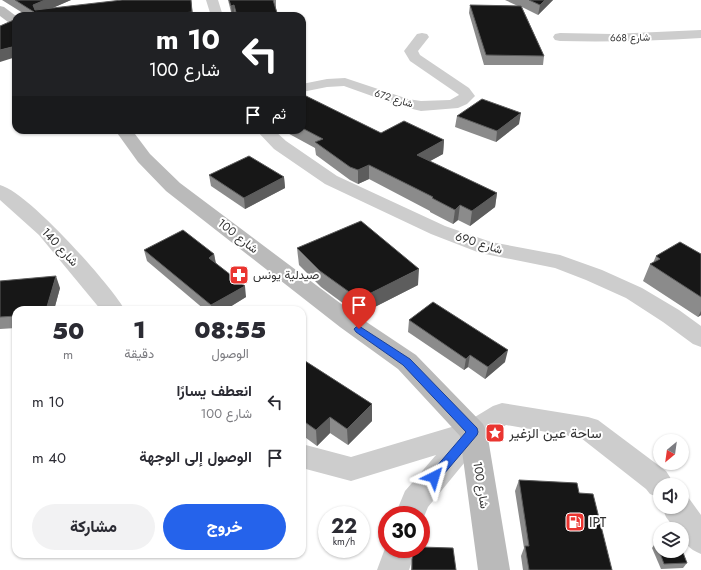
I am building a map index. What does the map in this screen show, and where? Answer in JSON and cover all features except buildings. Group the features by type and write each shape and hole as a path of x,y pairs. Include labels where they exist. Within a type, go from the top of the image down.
{"main road":[{"path":"0,10 12,19"},
{"name":"شارع 100","path":"126,134 144,158 174,187 348,321 407,362 473,432 494,570"}],"street":[{"path":"212,0 216,12"},
{"name":"شارع 668","path":"560,37 612,38 701,34"},
{"name":"شارع 672","path":"306,87 327,83 345,82 405,103 421,106 452,105 462,101 467,96 464,91 415,58 411,51 422,37"},
{"name":"شارع 690","path":"268,134 280,145 331,180 438,230 480,245 560,262 594,274 634,293 672,316 701,338"},
{"name":"شارع 140","path":"0,191 12,199 58,244 111,306"},
{"path":"306,457 351,469 473,432 502,414 588,428 653,478"},
{"path":"413,506 415,500 473,432"},
{"path":"682,514 701,538"},
{"path":"393,570 397,558"}],"place":[{"name":"صيدلية يونس","path":"239,275"},
{"name":"ساحة عين الزغير","path":"495,433"},
{"name":"IPT","path":"575,522"}],"route":[{"path":"359,329 407,362 473,432 434,477"}]}
